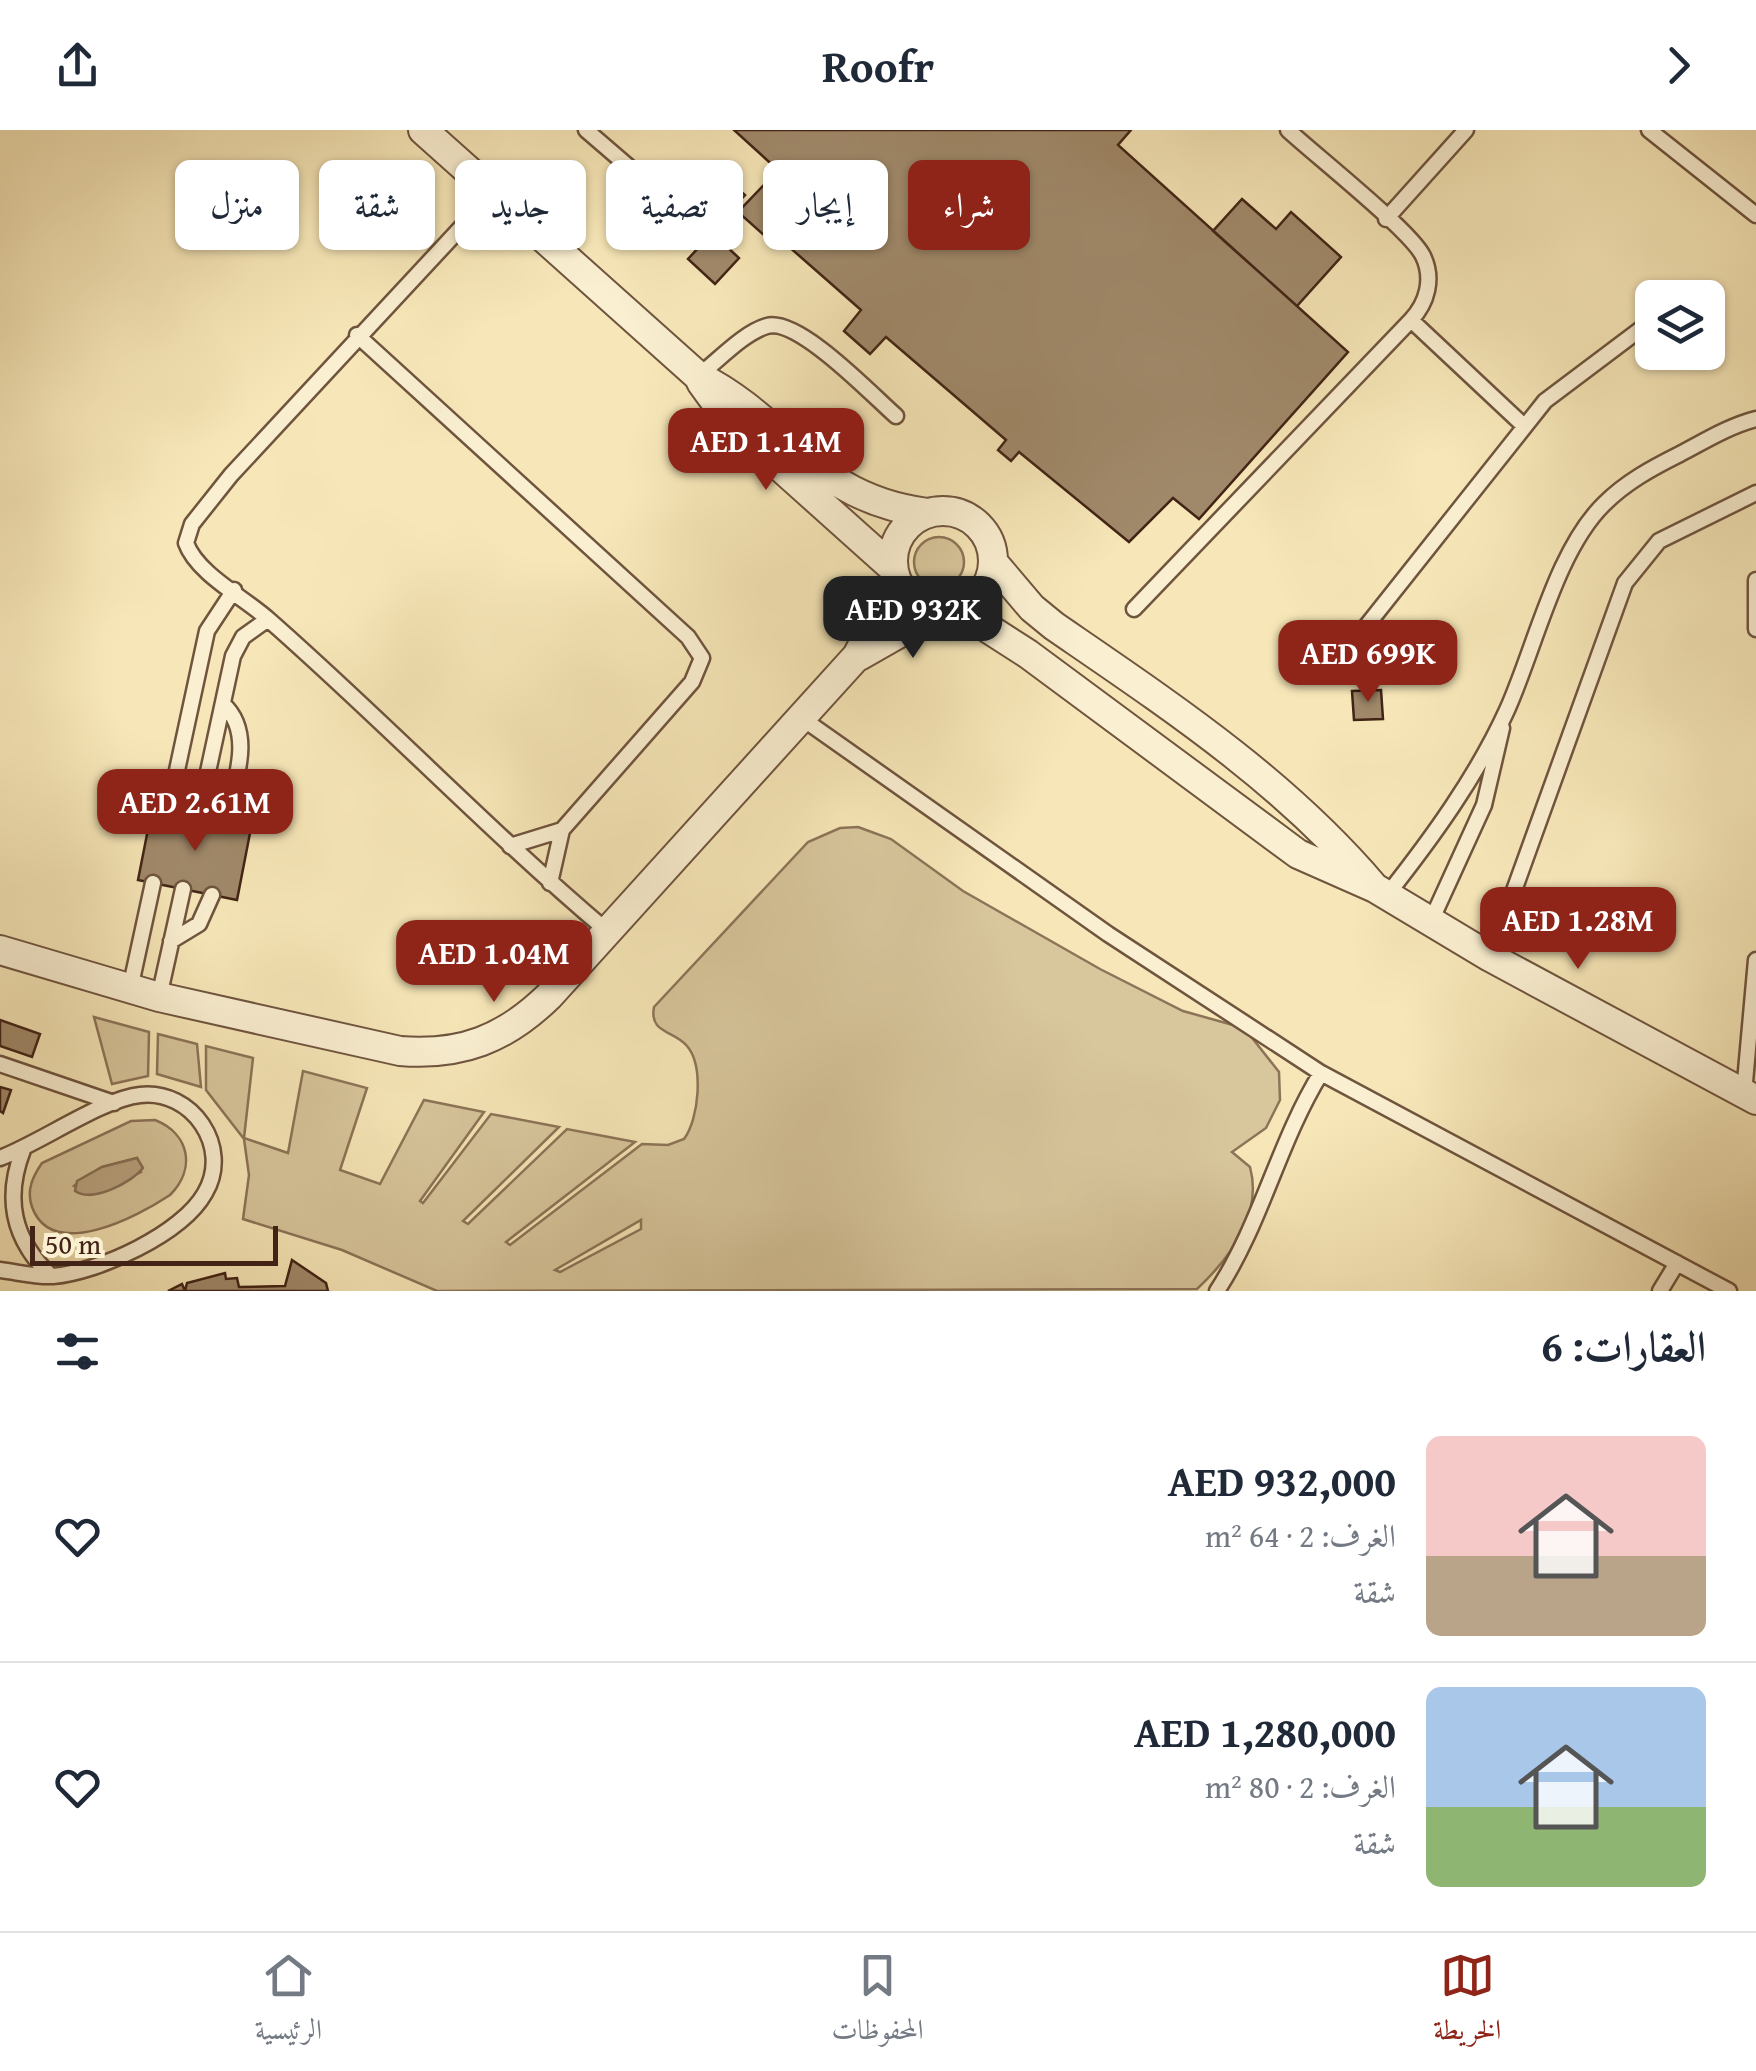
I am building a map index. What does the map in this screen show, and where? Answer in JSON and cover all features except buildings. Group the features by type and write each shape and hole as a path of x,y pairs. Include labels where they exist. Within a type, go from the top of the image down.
{"street":[{"path":"423,130 457,160"},
{"path":"558,250 698,376 728,393 853,494 927,514 966,517 986,536 993,562 1022,597 1054,626 1273,784 1381,891"},
{"path":"698,376 730,422 894,574 912,602 948,610 1051,670 1259,829 1333,872 1381,891 1490,957 1750,1097"},
{"path":"0,950 159,997 400,1051 432,1054 466,1049 498,1037 526,1019 857,656 894,574 896,540 914,520 927,514"},
{"path":"857,656 980,596 993,562"}],"lane":[{"path":"586,130 621,160"},
{"path":"1134,608 1411,320 1426,299 1428,270 1415,244 1288,130"},
{"path":"1386,219 1466,130"},
{"path":"1649,130 1756,215"},
{"path":"455,233 231,474 192,524 186,543 196,560 268,619 550,883 607,931"},
{"path":"1411,320 1523,426"},
{"path":"698,376 763,326 778,324 804,336 896,416"},
{"path":"1341,658 1523,426 1569,380 1635,333"},
{"path":"357,336 697,646 700,672 562,830 550,883"},
{"path":"1381,891 1458,796 1506,712 1566,564 1601,506 1626,483 1656,466 1725,430 1756,419"},
{"path":"1490,957 1625,583 1659,541 1756,492"},
{"path":"1756,580 1756,629"},
{"path":"168,812 207,630 234,590"},
{"path":"198,818 237,646 254,626 268,619"},
{"path":"223,704 237,720 242,741 226,824"},
{"path":"1431,921 1484,806 1506,712"},
{"path":"803,719 1108,934 1321,1073 1729,1291"},
{"path":"510,846 562,830"},
{"path":"130,988 153,883"},
{"path":"159,997 182,889"},
{"path":"172,941 199,924 212,895"},
{"path":"1750,1097 1756,960"},
{"path":"0,1064 114,1103"},
{"path":"1217,1291 1243,1252 1287,1135 1321,1073"},
{"path":"0,1158 24,1150 114,1103 154,1094 170,1098 196,1115 205,1127 214,1156 208,1190 182,1218 138,1248 110,1262 52,1276 0,1270"},
{"path":"24,1150 14,1172 14,1218 21,1240 52,1276"},
{"path":"1660,1291 1677,1263"}],"shaded area":[{"path":"939,537 957,544 964,562 957,580 939,587 921,580 914,562 921,544"},
{"path":"858,827 891,839 963,891 1100,969 1183,1011 1233,1025 1249,1034 1279,1072 1280,1100 1266,1128 1232,1152 1250,1167 1253,1185 1248,1219 1232,1249 1197,1289 437,1291 342,1250 243,1219 249,1175 244,1139 206,1090 206,1046 253,1058 244,1138 288,1153 303,1071 367,1088 340,1170 380,1184 424,1100 484,1112 420,1201 423,1203 491,1114 559,1127 463,1221 468,1224 567,1129 635,1142 506,1242 510,1245 642,1144 668,1145 684,1139 696,1106 696,1066 687,1046 655,1022 654,1007 808,842 840,828","holes":["641,1220 641,1229 560,1272 555,1270"]},
{"path":"94,1017 149,1032 148,1076 112,1084"},
{"path":"158,1034 197,1044 201,1087 157,1074"},
{"path":"155,1120 167,1126 182,1143 184,1174 170,1195 137,1214 96,1230 57,1231 42,1223 32,1207 30,1189 42,1163 131,1121","holes":["137,1158 141,1172 90,1195 74,1186 102,1167"]},
{"path":"137,1158 143,1168 121,1185 91,1195 75,1191 77,1181 102,1167"}]}
